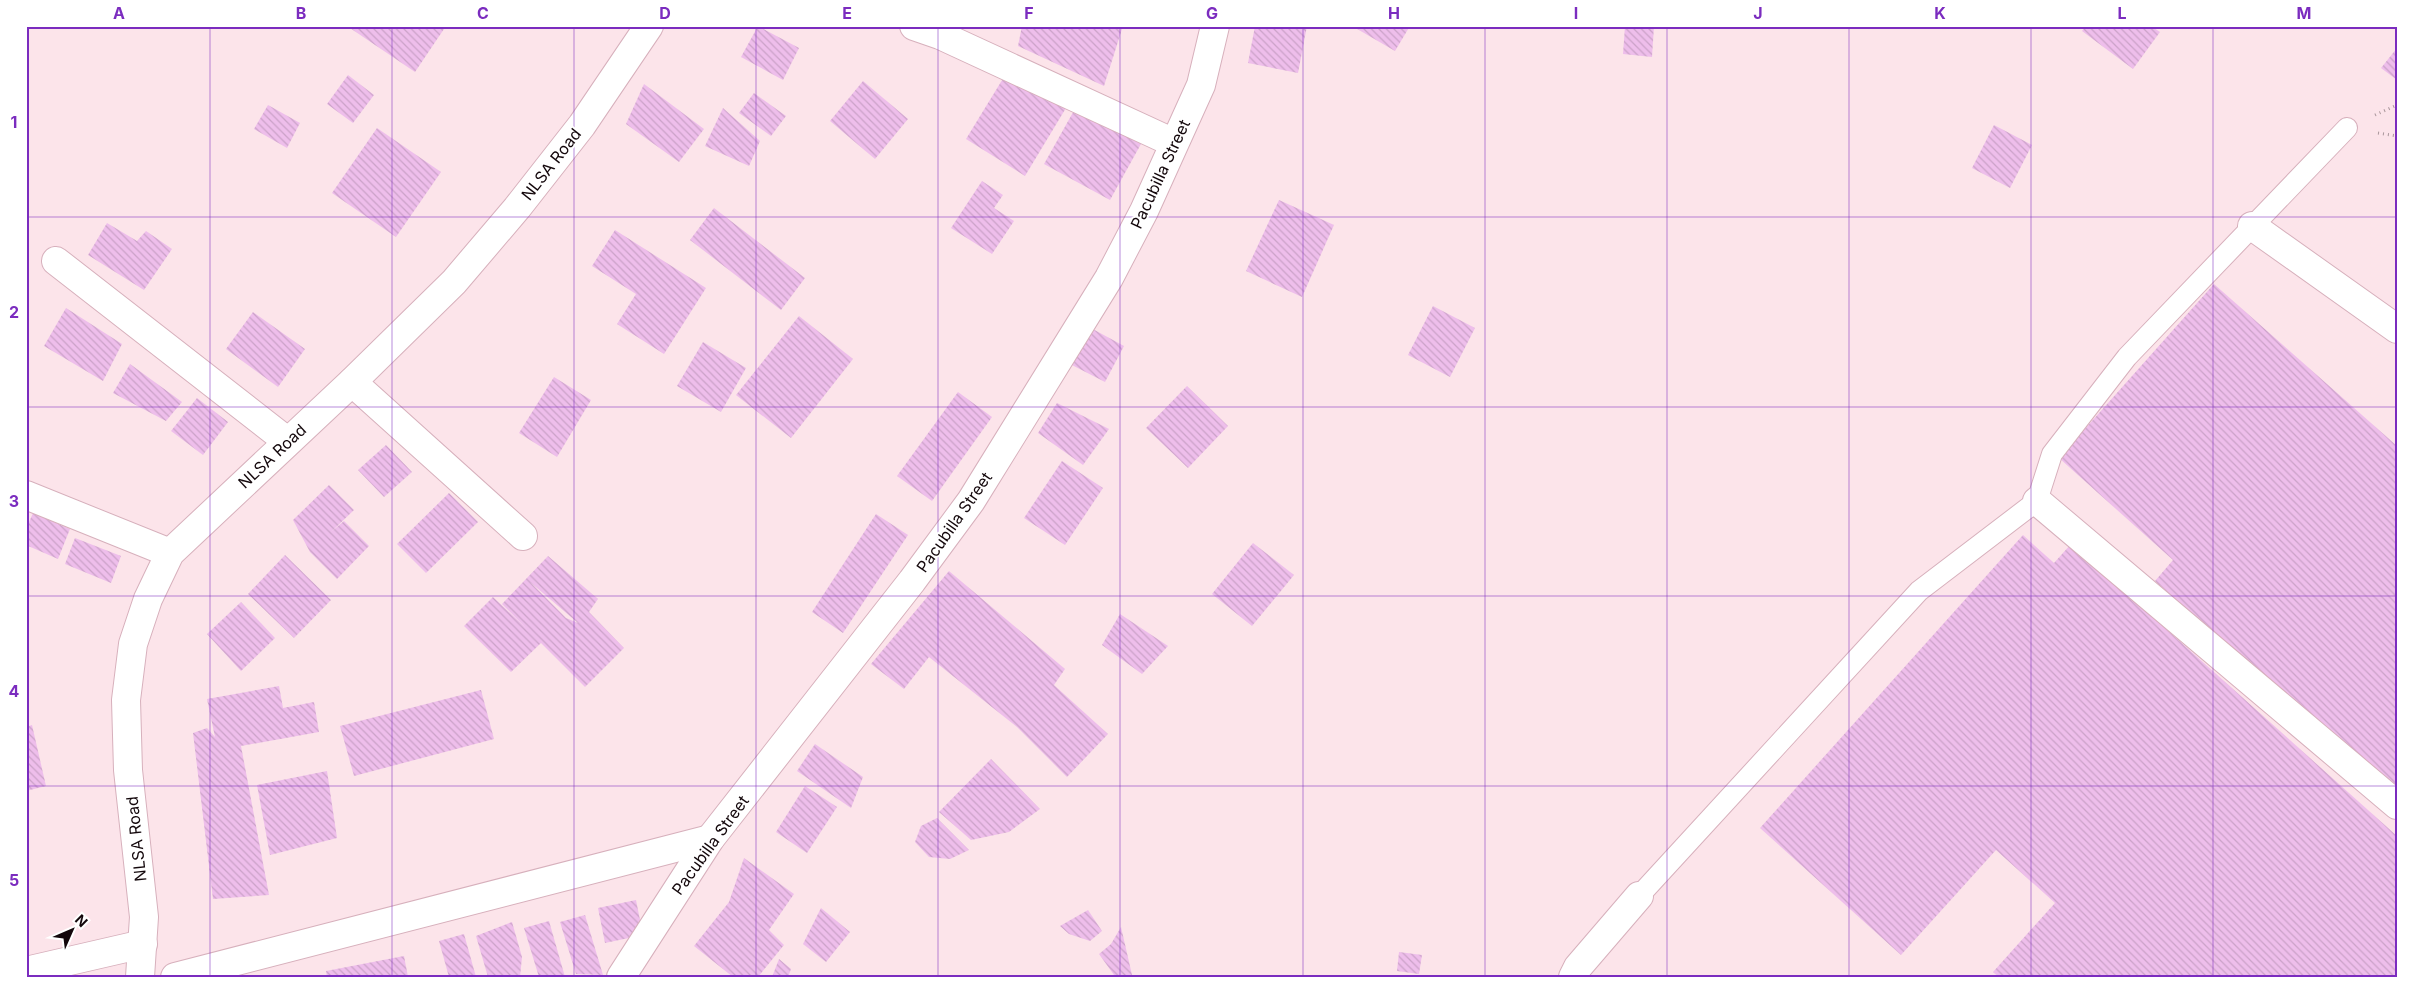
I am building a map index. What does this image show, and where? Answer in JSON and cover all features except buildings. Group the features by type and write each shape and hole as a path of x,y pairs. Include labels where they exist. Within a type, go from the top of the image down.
{"street":[{"name":"NLSA Road","path":"140,977 144,917 128,770 126,700 133,644 148,599 170,553 287,440 352,382 454,282 517,208 582,125 649,26"},
{"path":"914,26 940,35 1174,143"},
{"name":"Pacubilla Street","path":"620,977 710,839 912,581 971,501 1109,278 1144,211 1201,85 1215,26"},
{"path":"2252,226 2397,329"},
{"path":"56,261 287,440"},
{"path":"352,382 523,536"},
{"path":"26,495 170,553"},
{"path":"2037,501 2397,804"},
{"path":"175,977 710,839"},
{"path":"1573,977 1578,968 1639,896"},
{"path":"26,971 142,944"}],"lane":[{"path":"1639,896 1919,590 2037,501 2052,454 2127,357 2347,128"}]}
